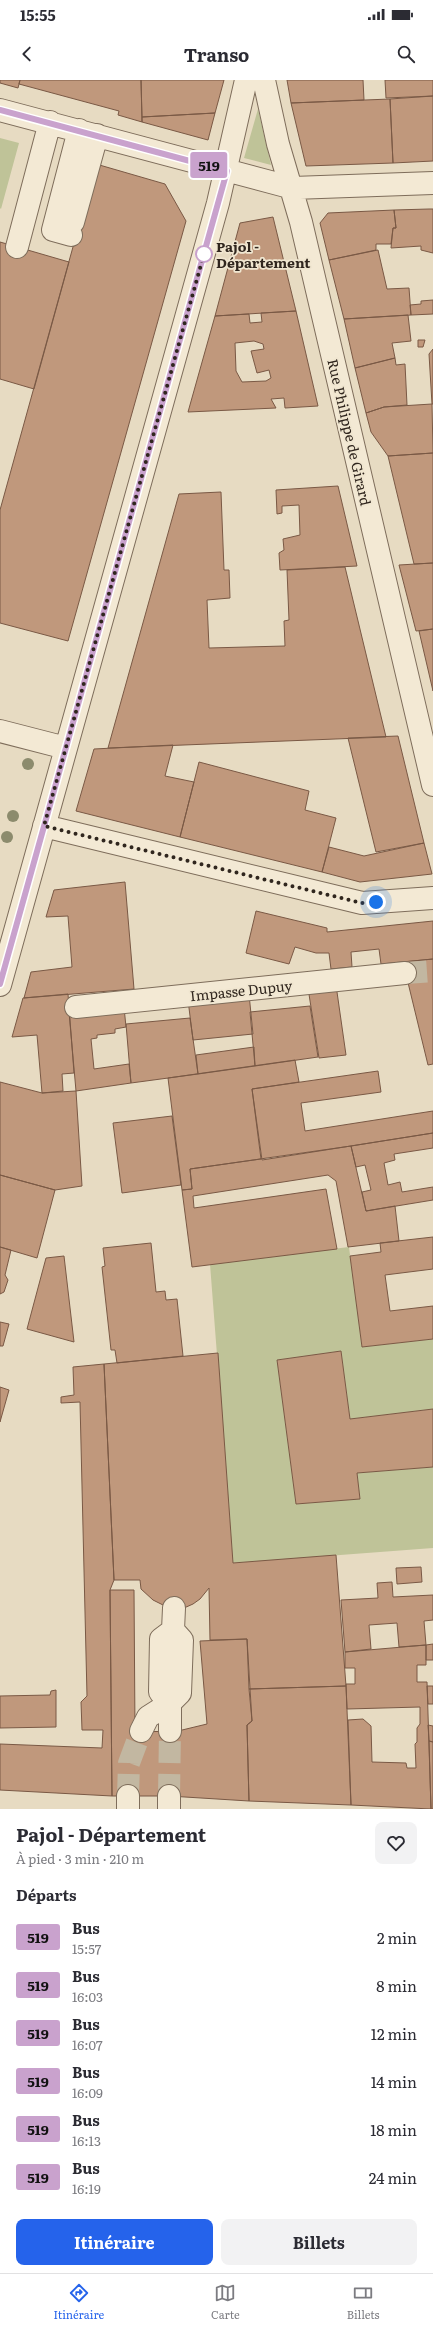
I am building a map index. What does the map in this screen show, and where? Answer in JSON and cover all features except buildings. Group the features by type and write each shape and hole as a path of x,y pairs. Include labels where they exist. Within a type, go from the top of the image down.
{"street":[{"path":"0,985 227,171 246,80"},
{"name":"Rue Philippe de Girard","path":"264,80 278,144 293,188 433,785"},
{"path":"0,110 50,122 293,188 433,183"},
{"path":"17,247 50,122"},
{"path":"72,228 53,230 88,133"},
{"path":"0,731 66,748"},
{"path":"44,826 362,903 433,898"},
{"name":"Impasse Dupuy","path":"76,1007 405,974"},
{"path":"170,1704 170,1730 143,1727 155,1710 170,1704 180,1693 182,1640 173,1630 174,1608"}],"green space":[{"path":"258,109 271,165 244,158"},
{"path":"0,138 19,143 1,209 0,208"},
{"path":"349,1247 362,1347 433,1339 433,1409 350,1419 341,1351 277,1360 296,1504 360,1499 357,1473 433,1467 433,1548 233,1563 210,1264"}],"tunnel":[{"path":"405,973 433,971"},
{"path":"128,1796 129,1763 141,1731"},
{"path":"169,1796 170,1731"}],"bus line":[{"name":"519","path":"0,110 50,122 227,171 0,984"}],"place":[{"name":"Pajol - Département","path":"204,254"}],"route":[{"path":"204,254 44,826 362,903 376,902"}]}
